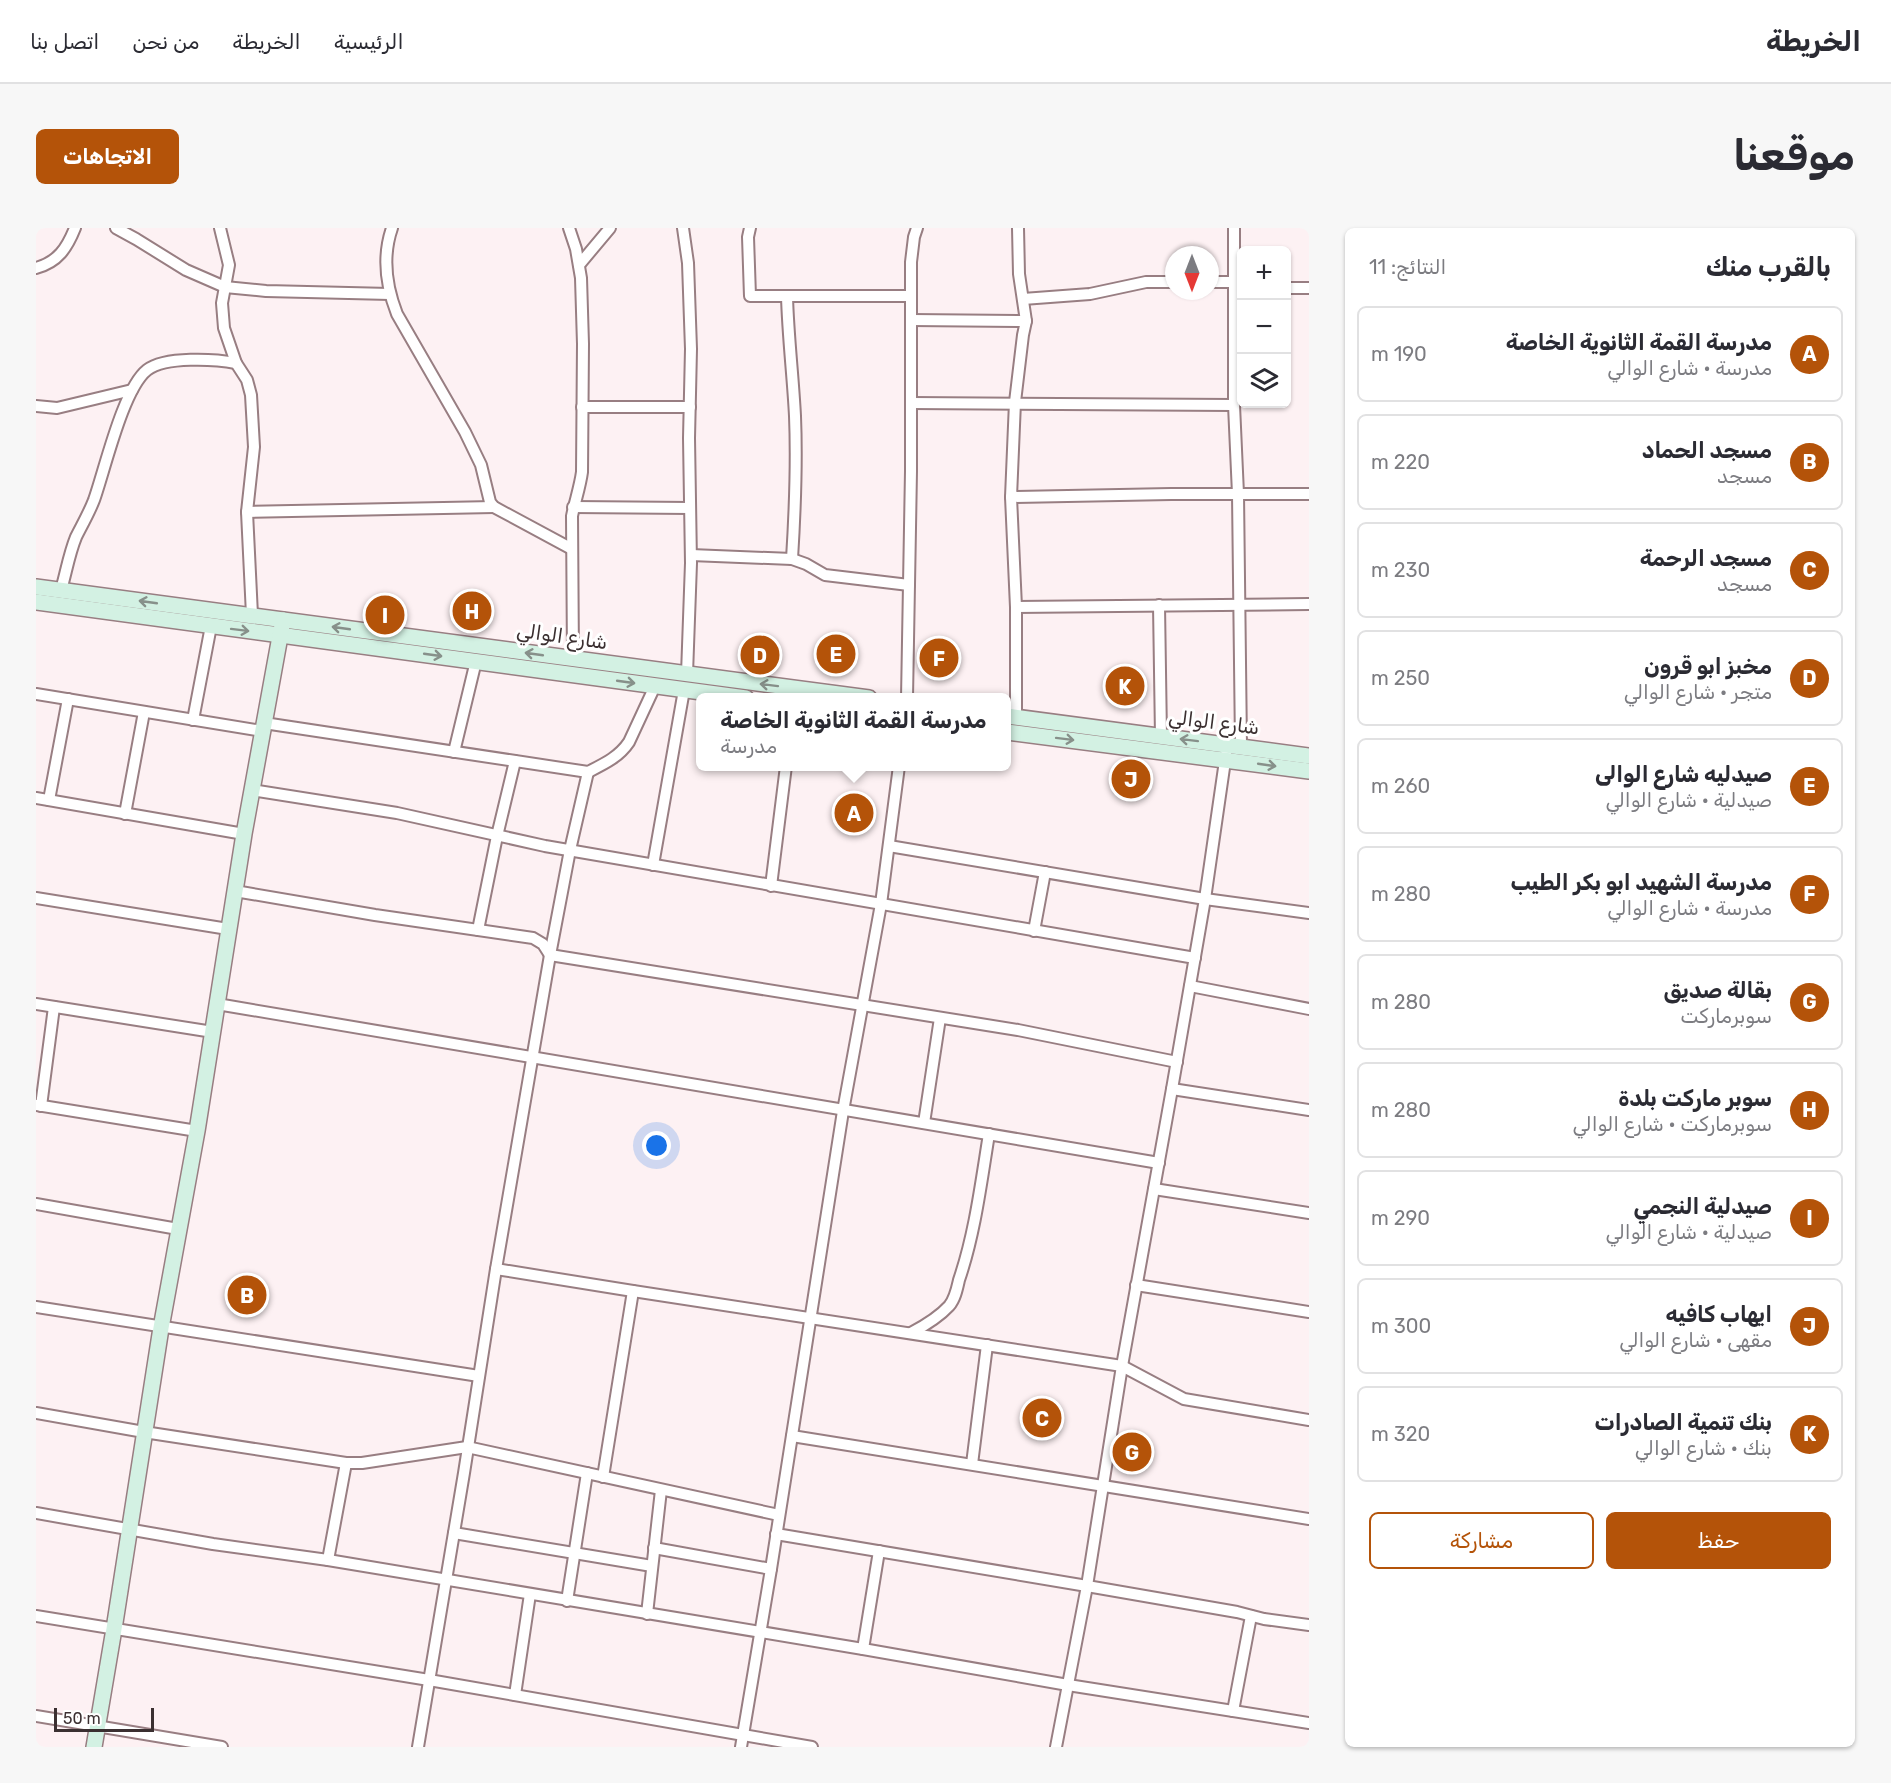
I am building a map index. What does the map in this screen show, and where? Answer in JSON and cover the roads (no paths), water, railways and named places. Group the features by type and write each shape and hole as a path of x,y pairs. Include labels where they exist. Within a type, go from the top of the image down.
{"street":[{"path":"36,268 44,266 66,249 75,228"},
{"path":"116,228 186,270 225,287 266,291 390,294"},
{"path":"220,228 229,265 222,303 224,328 236,363 247,380 251,395 254,447 248,512 248,548 252,615"},
{"path":"392,228 387,243 387,274 390,294 397,314 465,432 481,465 490,502 494,507 572,549"},
{"path":"569,228 579,265 583,344 582,472 573,507 573,659"},
{"path":"579,265 610,228"},
{"path":"683,228 688,263 690,327 691,555 687,674"},
{"path":"750,228 748,237 750,296 911,296"},
{"path":"907,693 911,262 917,228"},
{"path":"1012,716 1016,607 1011,497 1015,402 1026,321 1019,274 1018,228"},
{"path":"1056,1747 1087,1586 1122,1365 1231,750 1239,604 1234,405 1237,286 1234,228"},
{"path":"1023,298 1090,294 1146,282 1165,282"},
{"path":"1219,283 1237,286"},
{"path":"1291,288 1309,288"},
{"path":"787,296 787,329 795,414 797,493 792,559"},
{"path":"911,320 1026,321"},
{"path":"61,590 75,540 93,502 117,428 132,390 147,370 163,364 198,358 236,363"},
{"path":"36,406 57,408 132,390"},
{"path":"911,403 1234,405"},
{"path":"582,407 690,407"},
{"path":"1011,497 1309,494"},
{"path":"248,512 494,507"},
{"path":"573,507 690,508"},
{"path":"691,555 792,559 825,575 909,585"},
{"name":"شارع الوالي","path":"36,587 252,615 282,627 476,661 707,693"},
{"name":"شارع الوالي","path":"36,602 211,626 282,627 573,659 831,693"},
{"path":"1016,607 1309,604"},
{"path":"1160,605 1161,736"},
{"path":"193,720 211,626"},
{"path":"94,1747 161,1328 197,1131 244,834 282,627"},
{"path":"454,752 476,661"},
{"path":"36,694 193,720 454,752 588,772 609,762 624,750 630,742 655,686"},
{"path":"653,865 684,690"},
{"path":"49,800 68,699"},
{"path":"125,814 144,712"},
{"name":"شارع الوالي","path":"1012,716 1161,736 1231,750 1309,771"},
{"name":"شارع الوالي","path":"1011,732 1309,756"},
{"path":"478,930 515,761"},
{"path":"771,886 785,771"},
{"path":"742,1741 843,1111 881,904 898,771"},
{"path":"418,1747 478,1376 550,955 588,772"},
{"path":"252,790 397,813 497,836 653,865 1195,958"},
{"path":"36,798 244,834"},
{"path":"889,846 1205,899 1309,914"},
{"path":"1034,931 1045,872"},
{"path":"235,891 533,938 543,944 550,955 1018,1030 1177,1062"},
{"path":"36,898 228,929"},
{"path":"1190,986 1309,1009"},
{"path":"36,1004 213,1032"},
{"path":"217,1004 1159,1163"},
{"path":"54,1007 38,1105 197,1131"},
{"path":"924,1123 940,1018"},
{"path":"1172,1089 1309,1110"},
{"path":"911,1333 942,1312 954,1298 966,1262 989,1134"},
{"path":"1154,1189 1309,1213"},
{"path":"36,1204 178,1229"},
{"path":"496,1269 1122,1365 1184,1399 1309,1420"},
{"path":"1136,1285 1309,1311"},
{"path":"603,1477 633,1291"},
{"path":"36,1308 478,1376"},
{"path":"972,1464 987,1345"},
{"path":"36,1413 346,1463 372,1462 467,1447 779,1515"},
{"path":"792,1436 1309,1519"},
{"path":"328,1560 346,1463"},
{"path":"567,1601 586,1473"},
{"path":"647,1614 661,1490"},
{"path":"36,1513 1309,1724"},
{"path":"454,1533 652,1566"},
{"path":"776,1534 1309,1626"},
{"path":"654,1548 771,1569"},
{"path":"863,1649 879,1551"},
{"path":"515,1695 530,1594"},
{"path":"1233,1711 1251,1616"},
{"path":"36,1617 515,1695 742,1741 812,1747"},
{"path":"36,1716 222,1747"}],"place":[{"name":"سوبر ماركت بلدة","path":"472,611"},
{"name":"صيدلية النجمي","path":"385,615"},
{"name":"صيدليه شارع الوالى","path":"836,654"},
{"name":"مخبز ابو قرون","path":"760,655"},
{"name":"مدرسة الشهيد ابو بكر الطيب","path":"939,658"},
{"name":"بنك تنمية الصادرات","path":"1125,686"},
{"name":"ايهاب كافيه","path":"1131,779"},
{"name":"مدرسة القمة الثانوية الخاصة","path":"854,813"},
{"name":"مسجد الحماد","path":"247,1295"},
{"name":"مسجد الرحمة","path":"1042,1418"},
{"name":"بقالة صديق","path":"1132,1452"}]}
